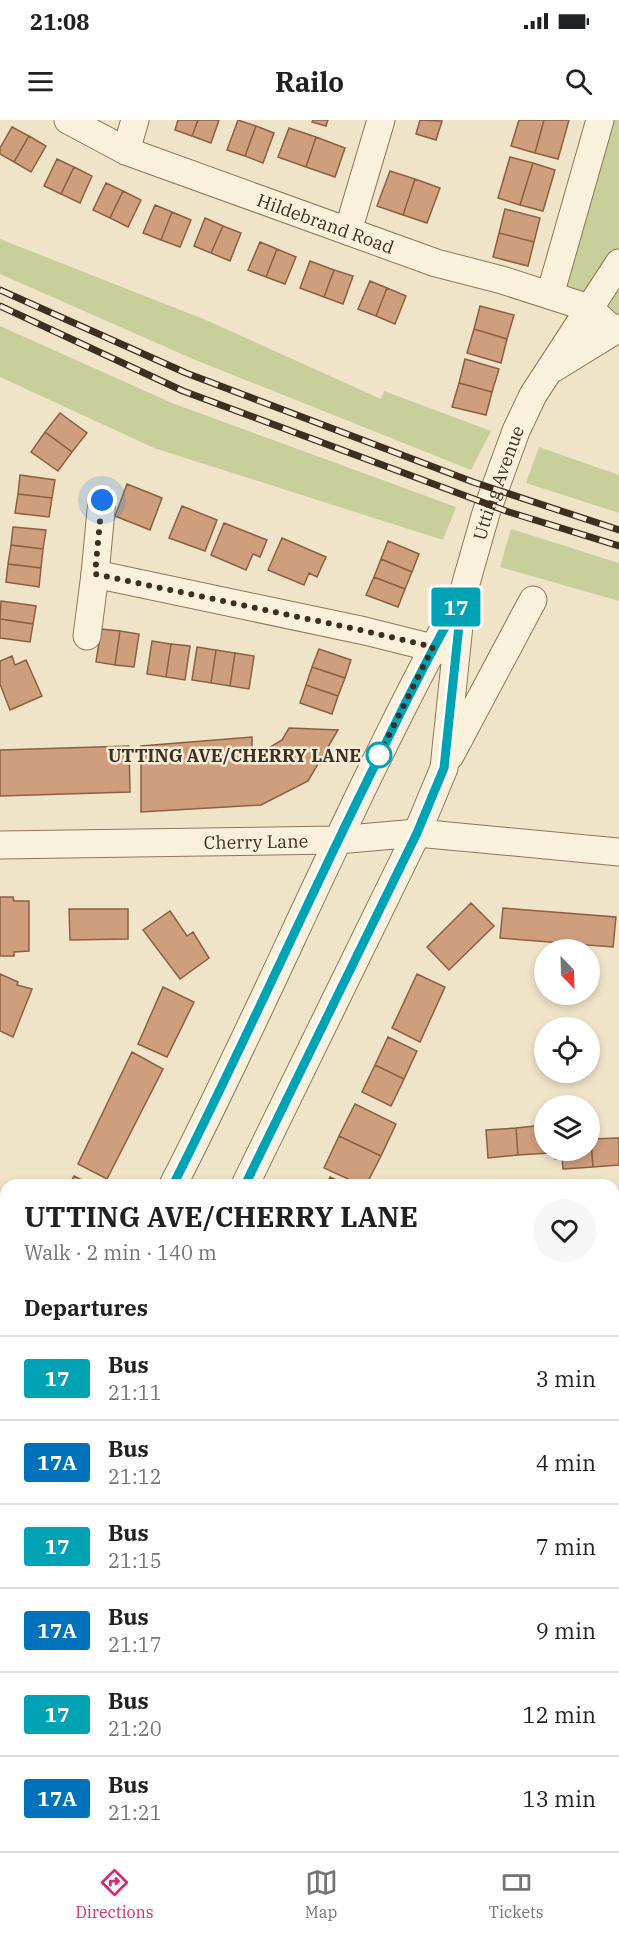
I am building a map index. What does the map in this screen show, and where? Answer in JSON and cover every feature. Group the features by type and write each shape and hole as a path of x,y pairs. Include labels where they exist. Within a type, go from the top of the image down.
{"street":[{"name":"Hildebrand Road","path":"68,120 126,151 436,263 502,279 589,308"},
{"path":"126,151 135,120"},
{"path":"348,231 381,120"},
{"path":"550,295 600,120"},
{"name":"Utting Avenue","path":"176,1179 216,1101 338,840 444,651 486,513 508,450 533,395 619,263"},
{"path":"589,308 616,330"},
{"name":"Utting Avenue","path":"548,371 616,330"},
{"path":"87,636 102,500"},
{"path":"95,574 365,631 444,651"},
{"path":"444,768 533,600"},
{"name":"Utting Avenue","path":"248,1179 417,833 444,768 444,651"},
{"name":"Cherry Lane","path":"0,844 338,840 417,833 619,852"}],"green space":[{"path":"600,120 619,120 619,328 550,295"},
{"path":"0,239 206,320 381,399 384,391 491,431 471,470 193,359 0,274"},
{"path":"0,326 172,403 456,507 443,540 154,448 0,377"},
{"path":"539,447 619,475 619,513 526,483"},
{"path":"511,529 619,563 619,601 500,567"}],"building":[{"path":"178,120 198,120 192,136 175,130"},
{"path":"198,120 219,120 211,143 192,136"},
{"path":"238,120 256,126 245,156 227,150"},
{"path":"313,120 328,120 326,126 312,122"},
{"path":"420,120 442,121 436,140 416,134"},
{"path":"519,120 544,120 535,153 511,146"},
{"path":"544,120 569,120 558,159 535,153"},
{"path":"256,126 274,133 263,163 245,156"},
{"path":"12,127 29,136 14,162 0,154 0,148"},
{"path":"289,128 316,137 306,167 278,157"},
{"path":"29,136 46,146 31,172 14,162"},
{"path":"316,137 345,148 335,177 306,167"},
{"path":"510,157 533,163 520,205 498,198"},
{"path":"57,159 74,167 61,194 44,186"},
{"path":"533,163 555,170 543,211 520,205"},
{"path":"74,167 92,176 80,203 61,194"},
{"path":"390,171 415,179 403,215 377,206"},
{"path":"415,179 440,188 427,223 403,215"},
{"path":"106,183 123,191 110,218 93,210"},
{"path":"123,191 141,200 128,227 110,218"},
{"path":"155,205 172,212 161,240 143,233"},
{"path":"505,209 540,218 534,242 499,233"},
{"path":"172,212 191,220 180,247 161,240"},
{"path":"205,218 223,226 211,253 194,246"},
{"path":"223,226 241,233 230,261 211,253"},
{"path":"499,233 534,242 528,266 493,257"},
{"path":"260,242 277,249 266,277 248,270"},
{"path":"277,249 296,257 285,284 266,277"},
{"path":"310,261 334,270 324,297 300,288"},
{"path":"334,270 353,276 343,304 324,297"},
{"path":"370,281 387,288 376,316 358,309"},
{"path":"387,288 406,296 395,324 376,316"},
{"path":"480,306 514,315 507,339 474,329"},
{"path":"474,329 507,339 501,363 467,353"},
{"path":"465,359 499,369 492,392 459,383"},
{"path":"459,383 492,392 486,415 452,407"},
{"path":"60,413 87,433 72,452 45,432"},
{"path":"45,432 72,452 58,471 31,452"},
{"path":"20,475 55,480 52,498 18,494"},
{"path":"127,484 162,498 150,530 115,516"},
{"path":"18,494 52,498 49,517 15,513"},
{"path":"182,506 217,520 205,551 169,538"},
{"path":"224,523 267,540 260,557 253,554 246,570 211,555"},
{"path":"13,527 46,530 43,549 11,545"},
{"path":"282,538 326,557 317,577 309,573 304,585 268,570"},
{"path":"388,541 419,554 412,572 381,559"},
{"path":"11,545 43,549 41,568 8,564"},
{"path":"381,559 412,572 405,589 374,577"},
{"path":"8,564 41,568 39,587 6,582"},
{"path":"374,577 405,589 398,607 366,595"},
{"path":"1,601 36,606 33,624 0,619"},
{"path":"0,619 33,624 30,642 0,638"},
{"path":"101,629 120,631 115,665 96,662"},
{"path":"120,631 139,634 134,667 115,665"},
{"path":"152,641 171,644 166,677 147,674"},
{"path":"171,644 190,646 185,680 166,677"},
{"path":"197,647 216,650 211,683 192,680"},
{"path":"319,649 351,660 345,678 312,667"},
{"path":"216,650 235,653 230,686 211,683"},
{"path":"235,653 254,656 249,689 230,686"},
{"path":"12,656 15,665 26,660 42,696 10,710 0,684 0,661"},
{"path":"312,667 345,678 338,696 306,685"},
{"path":"306,685 338,696 332,714 300,703"},
{"path":"289,728 338,730 308,781 261,805 141,812 141,746 252,737 252,758 282,740"},
{"path":"129,746 130,792 0,796 0,750"},
{"path":"0,897 13,897 14,901 29,901 29,951 14,952 14,956 0,956"},
{"path":"471,903 494,926 449,970 427,947"},
{"path":"503,908 616,917 613,947 600,946 600,939 534,941 500,938"},
{"path":"69,909 128,909 128,939 70,940"},
{"path":"170,911 187,936 193,932 209,958 180,979 143,930"},
{"path":"0,974 18,982 17,985 32,989 13,1037 0,1031"},
{"path":"417,974 445,987 420,1042 392,1028"},
{"path":"163,987 194,1002 167,1057 138,1044"},
{"path":"388,1037 417,1051 404,1079 375,1065"},
{"path":"132,1052 163,1069 107,1179 78,1164"},
{"path":"375,1065 404,1079 391,1106 362,1092"},
{"path":"355,1104 396,1124 381,1156 339,1136"},
{"path":"534,1126 534,1154 518,1155 516,1128"},
{"path":"516,1128 518,1155 488,1158 486,1130"},
{"path":"339,1136 381,1156 369,1179 348,1179 324,1168"},
{"path":"619,1138 619,1165 593,1167 593,1161 600,1161 600,1139"},
{"path":"562,1161 592,1161 593,1167 563,1169"}],"railway":[{"path":"0,290 186,373 473,482 619,530"},
{"path":"0,306 183,391 509,512 619,546"}],"bus line":[{"name":"17","path":"176,1179 216,1101 348,819 433,647 462,597 444,768 417,833 248,1179"}],"place":[{"name":"UTTING AVE/CHERRY LANE","path":"379,755"}],"route":[{"path":"102,500 95,574 433,647 379,755"}]}
